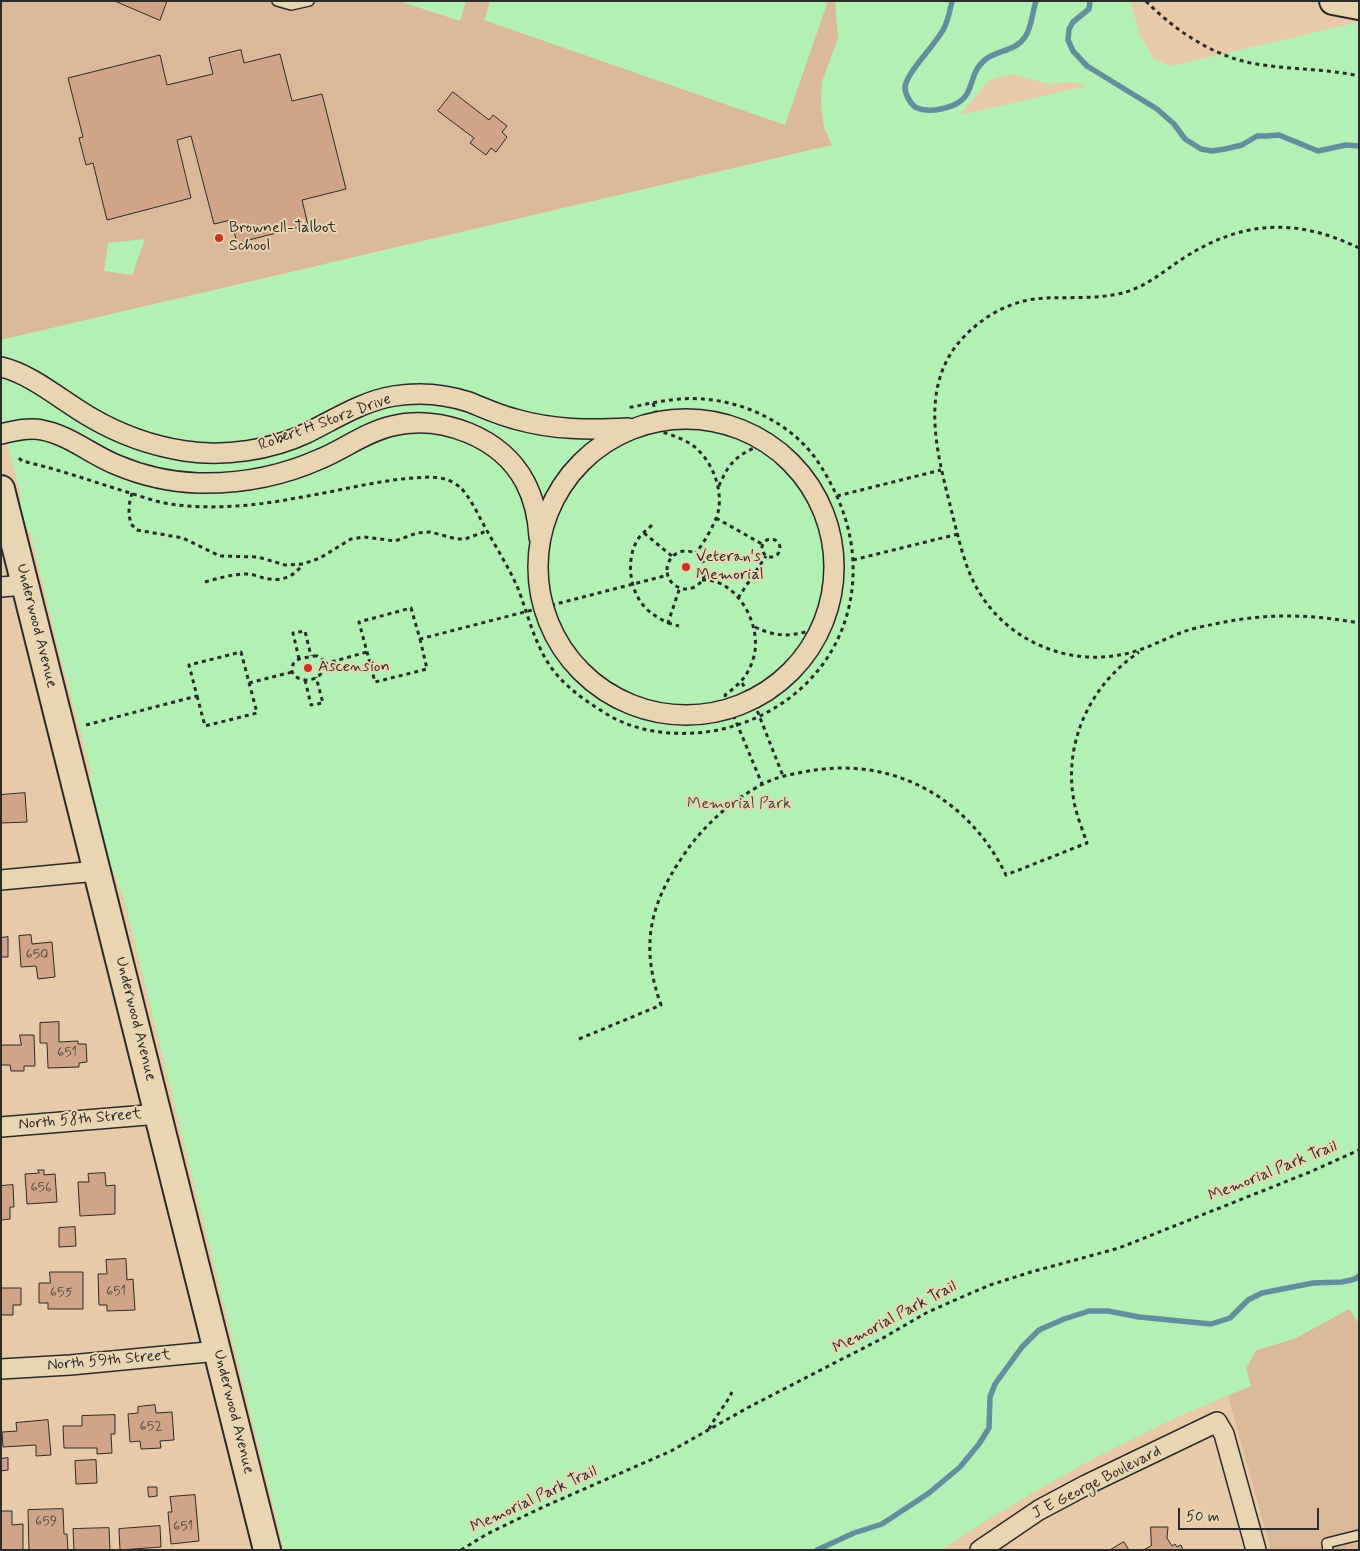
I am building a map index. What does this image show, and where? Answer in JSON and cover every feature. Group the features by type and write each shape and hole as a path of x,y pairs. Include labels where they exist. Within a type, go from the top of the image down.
{"main road":[{"path":"1333,1 1359,6"},
{"name":"Underwood Avenue","path":"1,489 13,586 98,872 267,1550"}],"street":[{"name":"Robert H Storz Drive","path":"1,367 9,368 28,378 90,417 113,429 149,443 185,451 229,452 269,446 304,434 370,403 393,396 413,394 453,398 514,419 550,427 576,430 634,428"},
{"name":"Robert H Storz Drive","path":"1,434 29,429 54,433 116,465 153,478 198,483 256,479 297,468 319,460 362,438 392,426 407,423 440,424 459,428 498,450 512,464 524,481 533,500 538,521 540,543 540,588 535,609 566,654 584,674 602,689 625,702 657,713 684,716 706,714 734,717 756,708 765,693 784,679 804,658 817,638 830,606 834,569 832,543 827,520 818,499 804,477 768,443 745,431 723,423 697,419 658,421 634,428 606,442 584,460 568,478 551,507 540,543"},
{"path":"1,880 98,872"},
{"name":"North 58th Street","path":"1,1127 159,1114"},
{"name":"North 59th Street","path":"1,1369 70,1365 218,1351"},
{"name":"J E George Boulevard","path":"980,1550 1039,1510 1086,1485 1217,1422 1224,1434 1256,1550"}],"lane":[{"path":"277,1 291,5 309,1"},
{"path":"1328,1550 1327,1543 1359,1535"}],"path":[{"path":"1146,1 1158,13 1195,40 1234,59 1253,64 1339,71 1359,76"},
{"path":"1359,248 1324,233 1300,228 1281,226 1250,230 1215,240 1183,258 1155,279 1132,290 1100,296 1032,299 990,314 966,334 954,348 946,362 939,379 934,421 941,470 962,555 980,594 993,612 1018,633 1031,641 1053,651 1071,656 1109,656 1141,650 1187,630 1249,617 1276,615 1359,623"},
{"path":"19,458 22,461 132,494 167,503 197,507 222,507 274,502 389,480 438,478 450,480 459,487 474,507 517,588 535,609 545,658 571,690 609,716 630,725 654,732 677,734 718,730 734,717 756,708 779,707 810,681 824,663 836,643 850,603 853,560 846,519 837,496 814,455 780,425 761,414 723,402 683,398 621,409"},
{"path":"653,403 662,432 677,436 699,451 714,474 718,487 719,503 716,518 696,553"},
{"path":"718,487 724,472 731,463 749,449 768,443"},
{"path":"837,496 941,470"},
{"path":"132,494 128,515 131,524 137,530 183,538 220,556 258,557 285,565 302,564 320,558 351,539 364,537 396,540 418,533 430,532 457,540 487,531"},
{"path":"716,518 762,544"},
{"path":"652,525 639,538 632,552 630,568 633,584 644,606 656,617 679,626"},
{"path":"644,532 673,557"},
{"path":"853,560 958,534"},
{"path":"770,538 776,540 780,545 776,556 766,556 761,550 762,544 770,538"},
{"path":"683,551 696,553 705,568 702,580 694,587 689,588 680,587 672,582 668,574 669,562 673,557 683,551"},
{"path":"738,598 766,556"},
{"path":"205,582 250,574 273,580 286,578 296,573 302,564"},
{"path":"420,639 668,574"},
{"path":"702,580 710,580 721,584 738,598 755,627 754,656 742,683 725,695 762,784"},
{"path":"668,623 680,587"},
{"path":"411,608 420,639 427,669 375,682 359,622 411,608"},
{"path":"755,627 766,632 786,636 797,635 821,627"},
{"path":"299,659 293,633 305,631 311,656"},
{"path":"579,1039 661,1006 654,985 649,948 656,908 663,890 674,869 705,828 740,798 762,784 783,776 820,769 858,767 904,778 931,791 964,817 995,854 1006,875 1088,843 1073,795 1073,750 1079,729 1101,688 1118,669 1141,650"},
{"path":"242,652 257,713 205,726 197,696 189,665 242,652"},
{"path":"324,664 367,652"},
{"path":"311,656 317,656 324,664 322,673 305,680 298,679 292,672 293,664 299,659 311,656"},
{"path":"249,683 292,672"},
{"path":"305,680 311,706 323,703 316,677"},
{"path":"742,683 756,708 783,776"},
{"path":"86,724 197,696"},
{"name":"Memorial Park Trail","path":"461,1550 487,1534 543,1507 640,1465 876,1342 926,1313 990,1284 1119,1248 1310,1172 1359,1150"},
{"path":"708,1430 732,1392"}],"shaded area":[{"name":"Brownell-Talbot School","path":"1,1 842,1 871,136 1,340"},
{"path":"1359,1302 1359,1550 1271,1550 1228,1396 1251,1386 1245,1363 1249,1353 1296,1338"}],"green space":[{"path":"399,1 466,1 460,21"},
{"path":"490,1 828,1 785,125 484,20"},
{"name":"Memorial Park","path":"835,1 1130,1 1140,35 1154,59 1171,66 1359,22 1359,1324 1349,1309 1296,1338 1256,1350 1246,1369 1251,1386 1177,1417 1108,1451 1023,1498 941,1550 284,1550 130,923 123,896 102,842 88,785 91,771 56,639 31,534 23,524 18,513 21,497 1,417 1,340 832,145 824,128 821,104 822,82 838,38","holes":["1014,74 1048,84 1074,82 1086,86 961,115 986,83 997,77"]},
{"path":"145,239 132,275 104,271 108,243"}],"building":[{"path":"115,1 167,1 160,20"},
{"path":"241,50 244,63 280,54 292,101 322,94 346,189 302,200 308,225 237,243 231,220 214,224 191,136 177,140 191,198 107,220 93,163 86,165 79,138 83,137 68,78 160,55 167,85 213,74 209,58"},
{"path":"453,92 489,120 493,115 507,126 502,132 507,137 496,152 491,148 486,155 470,143 474,138 438,111"},
{"path":"25,793 27,822 1,823 1,795"},
{"path":"31,935 32,944 52,942 55,977 38,979 36,966 21,967 19,936"},
{"path":"8,937 8,957 1,957 1,938"},
{"path":"59,1022 59,1042 78,1041 78,1044 86,1044 87,1062 79,1063 79,1067 48,1068 47,1043 40,1043 40,1023"},
{"path":"20,1035 34,1035 35,1066 24,1066 24,1071 11,1071 10,1065 1,1065 1,1045 21,1045"},
{"path":"38,1170 44,1170 44,1175 55,1174 57,1202 27,1204 25,1174 39,1173"},
{"path":"105,1173 106,1186 115,1185 115,1214 80,1216 78,1182 89,1182 88,1174"},
{"path":"13,1185 14,1207 10,1207 10,1219 1,1220 1,1186"},
{"path":"75,1227 76,1246 59,1247 59,1228"},
{"path":"126,1259 127,1280 133,1279 135,1310 107,1311 107,1305 99,1305 98,1274 107,1274 106,1260"},
{"path":"50,1272 83,1272 83,1309 48,1309 48,1303 39,1303 39,1283 50,1283"},
{"path":"1,1288 21,1288 21,1305 13,1305 13,1315 1,1315"},
{"path":"155,1405 156,1413 172,1412 174,1440 160,1441 161,1448 141,1449 140,1441 130,1442 128,1414 138,1413 138,1407"},
{"path":"115,1415 115,1434 111,1434 112,1453 97,1454 97,1448 64,1448 63,1426 82,1426 82,1416"},
{"path":"48,1420 51,1455 36,1456 36,1445 3,1447 2,1432 17,1431 16,1423"},
{"path":"8,1458 8,1470 1,1471 1,1459"},
{"path":"96,1460 97,1483 76,1484 75,1461"},
{"path":"148,1487 157,1487 157,1496 149,1497"},
{"path":"195,1495 199,1541 171,1544 168,1512 172,1512 170,1497"},
{"path":"63,1509 64,1534 67,1534 68,1550 29,1550 28,1510"},
{"path":"1,1511 12,1511 12,1525 23,1524 23,1550 1,1550"},
{"path":"160,1526 161,1547 120,1550 119,1529"},
{"path":"1151,1527 1168,1527 1167,1538 1172,1546 1175,1544 1177,1547 1181,1545 1183,1550 1143,1550 1151,1546"},
{"path":"109,1528 110,1550 74,1550 73,1529"},
{"path":"1124,1542 1129,1550 1110,1550"}],"waterway":[{"path":"952,1 945,27 916,66 905,87 911,103 921,109 941,109 962,100 967,94 979,66 991,56 1017,45 1025,37 1031,24 1036,1"},
{"path":"1090,1 1089,9 1073,22 1069,29 1068,40 1073,51 1087,66 1157,109 1174,124 1185,139 1201,149 1212,151 1225,149 1242,145 1257,136 1279,135 1318,151 1346,145 1359,146"},
{"path":"817,1550 854,1533 882,1524 929,1493 960,1467 979,1444 989,1428 990,1397 995,1384 1022,1347 1039,1330 1089,1311 1108,1311 1139,1317 1211,1324 1230,1318 1248,1300 1262,1293 1313,1283 1342,1282 1359,1276"}],"place":[{"name":"Brownell-Talbot School","path":"219,238"},
{"name":"Veteranʻs Memorial","path":"686,567"},
{"name":"Ascension","path":"308,668"}]}
